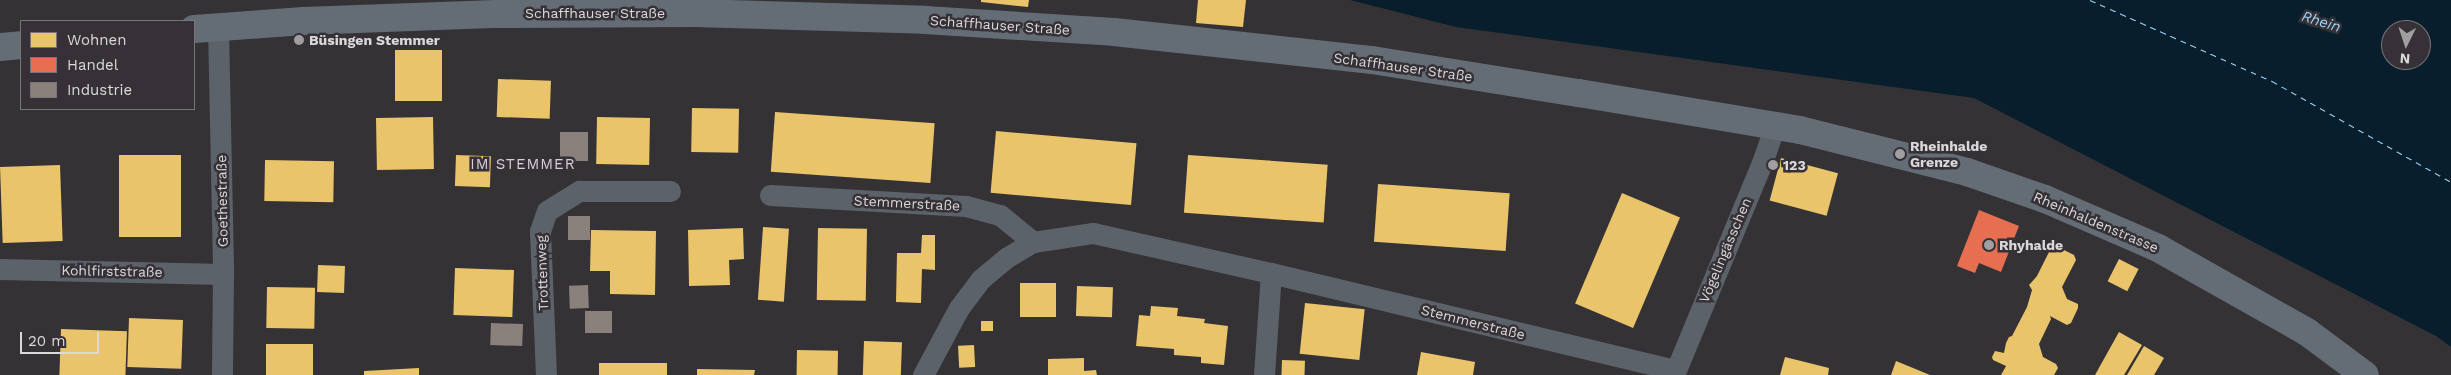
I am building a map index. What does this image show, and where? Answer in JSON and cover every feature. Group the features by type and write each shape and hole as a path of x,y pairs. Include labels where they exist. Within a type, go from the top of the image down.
{"main road":[{"name":"Schaffhauser Straße","path":"206,28 509,14 703,13 935,21 1114,32 1372,60 1787,127"},
{"path":"0,47 20,45"},
{"name":"Rheinhaldenstrasse","path":"1787,127 1967,172 2045,199 2149,244 2307,332 2365,375"}],"street":[{"name":"Goethestraße","path":"206,28 224,274 222,375"},
{"name":"Vögelingässchen","path":"1674,373 1762,163 1787,127"},
{"name":"Trottenweg","path":"546,375 540,231 546,211 579,191 670,190"},
{"name":"Stemmerstraße","path":"770,195 966,206 1000,216 1033,242"},
{"name":"Stemmerstraße","path":"923,375 960,308 981,279 1006,258 1033,242 1093,233 1271,273 1674,373"},
{"name":"Kohlfirststraße","path":"0,269 224,274"},
{"path":"1264,375 1271,273"}],"water":[{"name":"Rhein","path":"1350,0 2451,0 2451,347 2436,336 1974,98 1456,27"}],"building: Wohnen":[{"path":"981,0 1029,0 1028,7 981,2"},
{"path":"1198,0 1246,0 1243,27 1196,23"},
{"path":"395,50 442,50 442,101 395,101"},
{"path":"498,79 551,81 550,119 497,117"},
{"path":"692,108 739,109 738,153 691,152"},
{"path":"775,112 935,123 930,183 771,172"},
{"path":"433,117 434,169 377,170 376,118"},
{"path":"597,117 650,118 649,165 596,164"},
{"path":"996,131 1136,143 1131,205 991,193"},
{"path":"119,155 181,155 181,237 119,237"},
{"path":"456,155 491,156 490,187 455,186"},
{"path":"1188,155 1328,165 1324,223 1184,213"},
{"path":"1781,158 1838,173 1827,216 1770,201"},
{"path":"265,160 334,161 333,202 264,201"},
{"path":"60,165 63,241 3,243 0,167"},
{"path":"1378,184 1510,193 1506,251 1374,242"},
{"path":"1622,193 1680,218 1633,328 1575,303"},
{"path":"763,227 789,229 784,302 758,300"},
{"path":"743,228 744,259 729,260 730,285 689,286 688,230"},
{"path":"818,228 867,229 866,301 817,300"},
{"path":"591,230 656,231 655,295 610,294 610,271 590,271"},
{"path":"922,235 935,235 935,270 922,269 921,303 896,302 897,253 921,253"},
{"path":"2056,246 2074,255 2076,260 2062,287 2067,299 2078,304 2071,323 2067,325 2050,316 2051,319 2039,344 2043,357 2056,364 2058,368 2054,375 2001,375 2006,366 1993,360 1992,357 1995,351 2004,353 2009,337 2012,336 2027,307 2032,290 2029,285 2037,276 2051,248"},
{"path":"2119,259 2139,269 2127,291 2108,281"},
{"path":"318,265 345,266 344,293 317,292"},
{"path":"455,268 514,270 512,317 453,315"},
{"path":"1020,283 1056,283 1056,317 1020,317"},
{"path":"1077,286 1113,287 1112,317 1076,316"},
{"path":"267,287 315,288 314,329 266,328"},
{"path":"1305,303 1365,309 1359,360 1300,354"},
{"path":"1151,306 1178,308 1177,316 1205,319 1204,323 1228,326 1224,365 1201,363 1201,357 1174,355 1174,349 1136,346 1139,315 1150,316"},
{"path":"129,318 183,320 181,369 127,367"},
{"path":"981,321 993,321 993,331 981,331"},
{"path":"61,329 127,331 125,375 59,375"},
{"path":"2119,332 2142,345 2124,375 2095,375"},
{"path":"864,341 902,342 901,375 863,375"},
{"path":"266,344 313,344 313,375 266,375"},
{"path":"974,345 975,367 959,368 958,346"},
{"path":"2144,346 2164,358 2154,375 2127,375"},
{"path":"797,350 838,351 838,375 797,375"},
{"path":"1421,352 1475,362 1473,375 1417,375"},
{"path":"1785,357 1829,368 1828,375 1780,375"},
{"path":"1084,358 1084,371 1096,370 1097,375 1048,375 1048,359"},
{"path":"1282,360 1305,361 1304,375 1281,375"},
{"path":"1896,361 1930,375 1891,375"},
{"path":"599,363 667,363 667,375 599,375"},
{"path":"419,368 419,375 364,375 364,371"},
{"path":"697,369 755,370 754,375 697,375"}],"building: Handel":[{"name":"Rhyhalde","path":"1979,210 2019,226 2001,272 1979,263 1975,273 1957,266"}],"building: Industrie":[{"path":"560,132 588,132 588,161 560,161"},
{"path":"568,216 590,216 590,240 568,240"},
{"path":"588,285 589,308 570,309 569,286"},
{"path":"585,311 612,311 612,333 585,333"},
{"path":"491,323 523,324 522,346 490,345"}],"ferry route":[{"path":"2090,0 2272,81 2451,182"}],"place":[{"name":"Büsingen Stemmer","path":"299,40"},
{"name":"Rheinhalde Grenze","path":"1900,154"},
{"name":"123","path":"1773,165"},
{"name":"Rhyhalde","path":"1989,245"}],"district":[{"name":"IM STEMMER","path":"523,165"}]}
